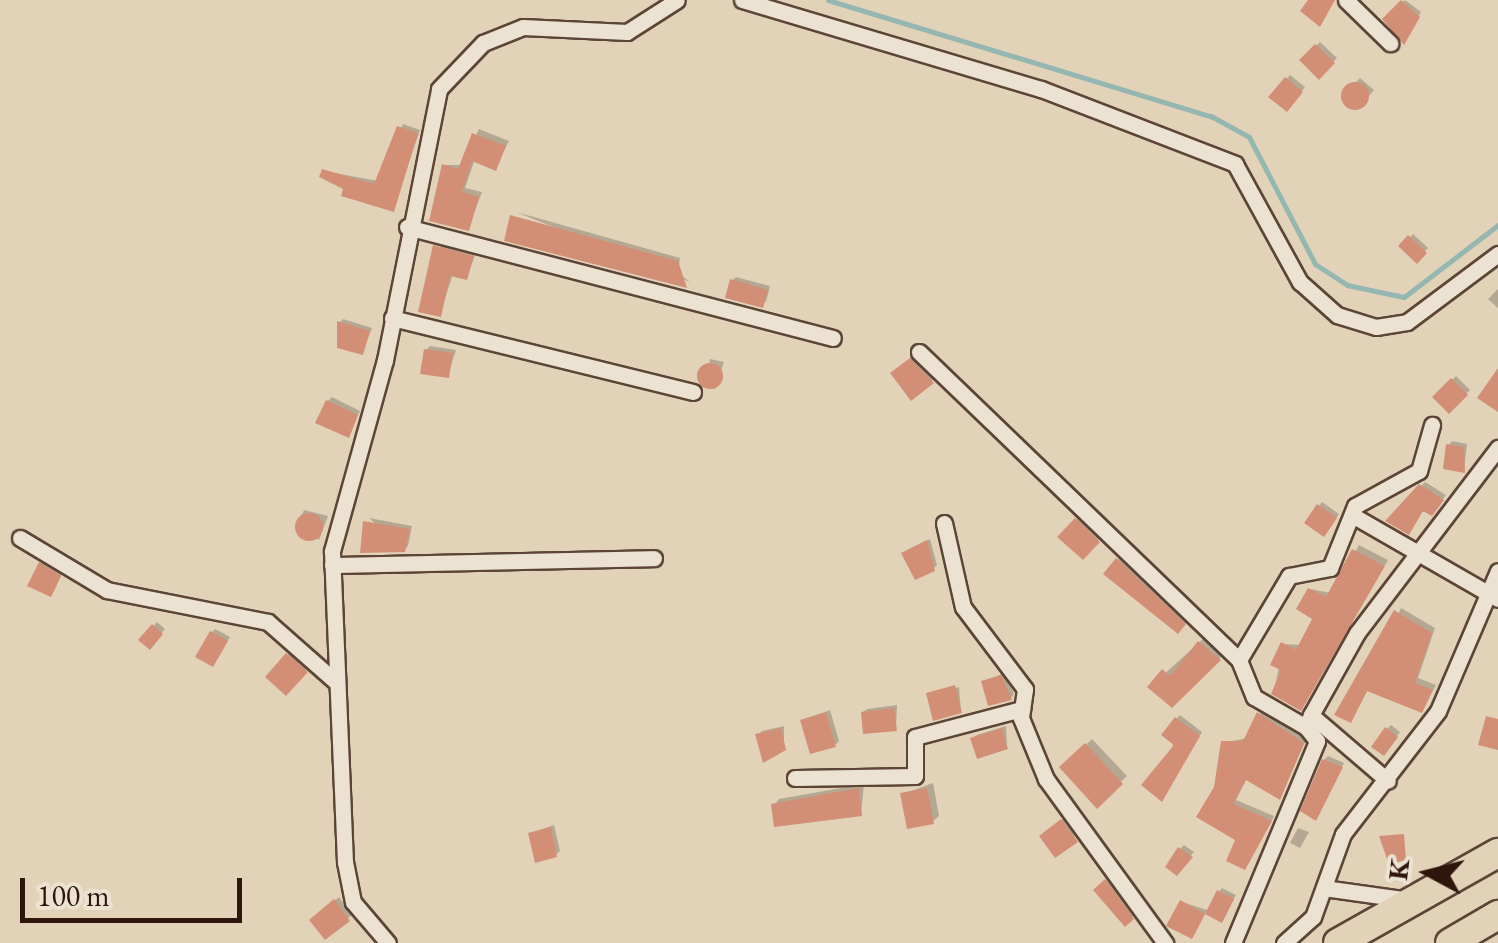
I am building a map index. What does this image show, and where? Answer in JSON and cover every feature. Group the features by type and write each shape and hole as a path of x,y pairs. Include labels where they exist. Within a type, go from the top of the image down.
{"highway":[{"path":"1338,943 1498,853"},
{"path":"1450,943 1498,915"}],"street":[{"path":"388,943 353,902 335,681 332,564 392,318 407,227 439,89 483,43 523,27 627,32 677,0"},
{"path":"742,0 1041,89 1235,164 1300,282 1337,315 1376,327 1407,322 1498,254"},
{"path":"1346,0 1390,43"},
{"path":"407,227 833,338"},
{"path":"392,318 693,392"},
{"path":"918,352 1238,660 1254,697 1308,721 1388,782"},
{"path":"1238,660 1289,576 1330,568 1352,515 1419,471 1432,425"},
{"path":"1308,721 1357,633 1420,558 1498,448"},
{"path":"1352,515 1420,558 1493,596"},
{"path":"944,523 963,607 1025,689 1022,709 1046,779 1165,943"},
{"path":"20,538 107,590 268,622 335,681"},
{"path":"332,564 654,558"},
{"path":"1284,943 1313,918 1343,834 1388,782 1438,711 1493,596 1498,570"},
{"path":"795,778 915,776 916,738 1022,709"},
{"path":"1233,943 1317,741 1308,721"},
{"path":"1324,888 1414,901"}],"building":[{"path":"1308,0 1335,0 1320,27 1300,11"},
{"path":"1401,0 1420,17 1404,45 1382,19"},
{"path":"1315,44 1335,63 1319,80 1299,60"},
{"path":"1285,77 1303,92 1287,112 1268,97"},
{"path":"1355,82 1365,86 1369,96 1365,106 1355,110 1345,106 1341,96 1345,86"},
{"path":"397,126 418,133 394,212 341,196 343,189 319,177 322,169 374,184"},
{"path":"472,133 506,146 496,171 472,161 462,192 479,197 469,231 429,221 442,164 458,169"},
{"path":"510,215 678,261 687,288 504,241"},
{"path":"1408,235 1427,253 1417,264 1398,246"},
{"path":"433,245 474,256 467,280 450,276 441,317 418,312"},
{"path":"730,279 768,290 763,308 725,298"},
{"path":"337,321 370,331 363,355 337,348"},
{"path":"424,349 453,353 449,378 420,374"},
{"path":"910,358 934,383 911,401 890,373"},
{"path":"710,363 719,367 723,376 719,385 710,389 701,385 697,376 701,367"},
{"path":"1498,368 1498,412 1477,398"},
{"path":"1451,378 1468,395 1449,414 1432,397"},
{"path":"326,400 358,415 349,438 315,423"},
{"path":"1446,444 1464,447 1465,473 1443,469"},
{"path":"1419,484 1444,500 1432,516 1423,511 1409,535 1385,521"},
{"path":"1317,504 1337,518 1324,537 1304,523"},
{"path":"309,513 319,517 323,527 319,537 309,541 299,537 295,527 299,517"},
{"path":"1075,518 1100,542 1083,560 1057,537"},
{"path":"363,521 410,529 405,552 360,553"},
{"path":"927,540 935,571 915,580 901,553"},
{"path":"1352,549 1385,566 1301,711 1271,694 1281,670 1270,665 1281,642 1296,650 1312,619 1296,609 1308,588 1326,597"},
{"path":"1116,558 1186,624 1178,634 1103,574"},
{"path":"39,562 61,576 51,597 27,586"},
{"path":"1394,610 1432,633 1415,683 1433,690 1422,713 1367,691 1351,723 1334,715"},
{"path":"152,624 163,634 150,650 138,640"},
{"path":"210,631 228,641 213,667 195,657"},
{"path":"1198,641 1221,660 1172,708 1147,687 1162,669 1170,676"},
{"path":"286,653 308,672 286,696 265,677"},
{"path":"1001,675 1012,700 988,706 981,681"},
{"path":"955,685 962,713 933,721 926,693"},
{"path":"894,708 897,731 863,734 861,712"},
{"path":"826,712 836,747 810,754 800,720"},
{"path":"1257,712 1304,743 1280,800 1246,780 1233,804 1272,821 1245,870 1226,861 1235,840 1196,817 1214,787 1221,741 1243,741"},
{"path":"1486,716 1498,719 1498,750 1478,745"},
{"path":"1175,717 1200,736 1162,802 1141,785 1174,745 1161,735"},
{"path":"1385,727 1398,737 1384,756 1371,747"},
{"path":"781,728 786,750 763,763 755,734"},
{"path":"1002,728 1008,749 977,759 970,738"},
{"path":"1085,743 1123,784 1097,809 1059,767"},
{"path":"1322,759 1343,767 1316,821 1300,811"},
{"path":"859,788 862,816 774,827 771,804"},
{"path":"927,788 934,824 907,829 900,793"},
{"path":"1061,819 1078,842 1055,858 1039,836"},
{"path":"551,827 557,857 535,863 528,833"},
{"path":"1404,834 1406,861 1397,862 1405,876 1395,882 1379,836"},
{"path":"1178,847 1193,857 1177,876 1165,867"},
{"path":"1105,879 1134,919 1125,927 1093,890"},
{"path":"1217,890 1234,899 1222,923 1205,914"},
{"path":"334,899 350,921 325,940 309,920"},
{"path":"1180,900 1205,914 1192,939 1166,926"}],"waterway":[{"path":"828,0 1211,116 1249,137 1315,264 1347,285 1404,297 1498,225"}]}
